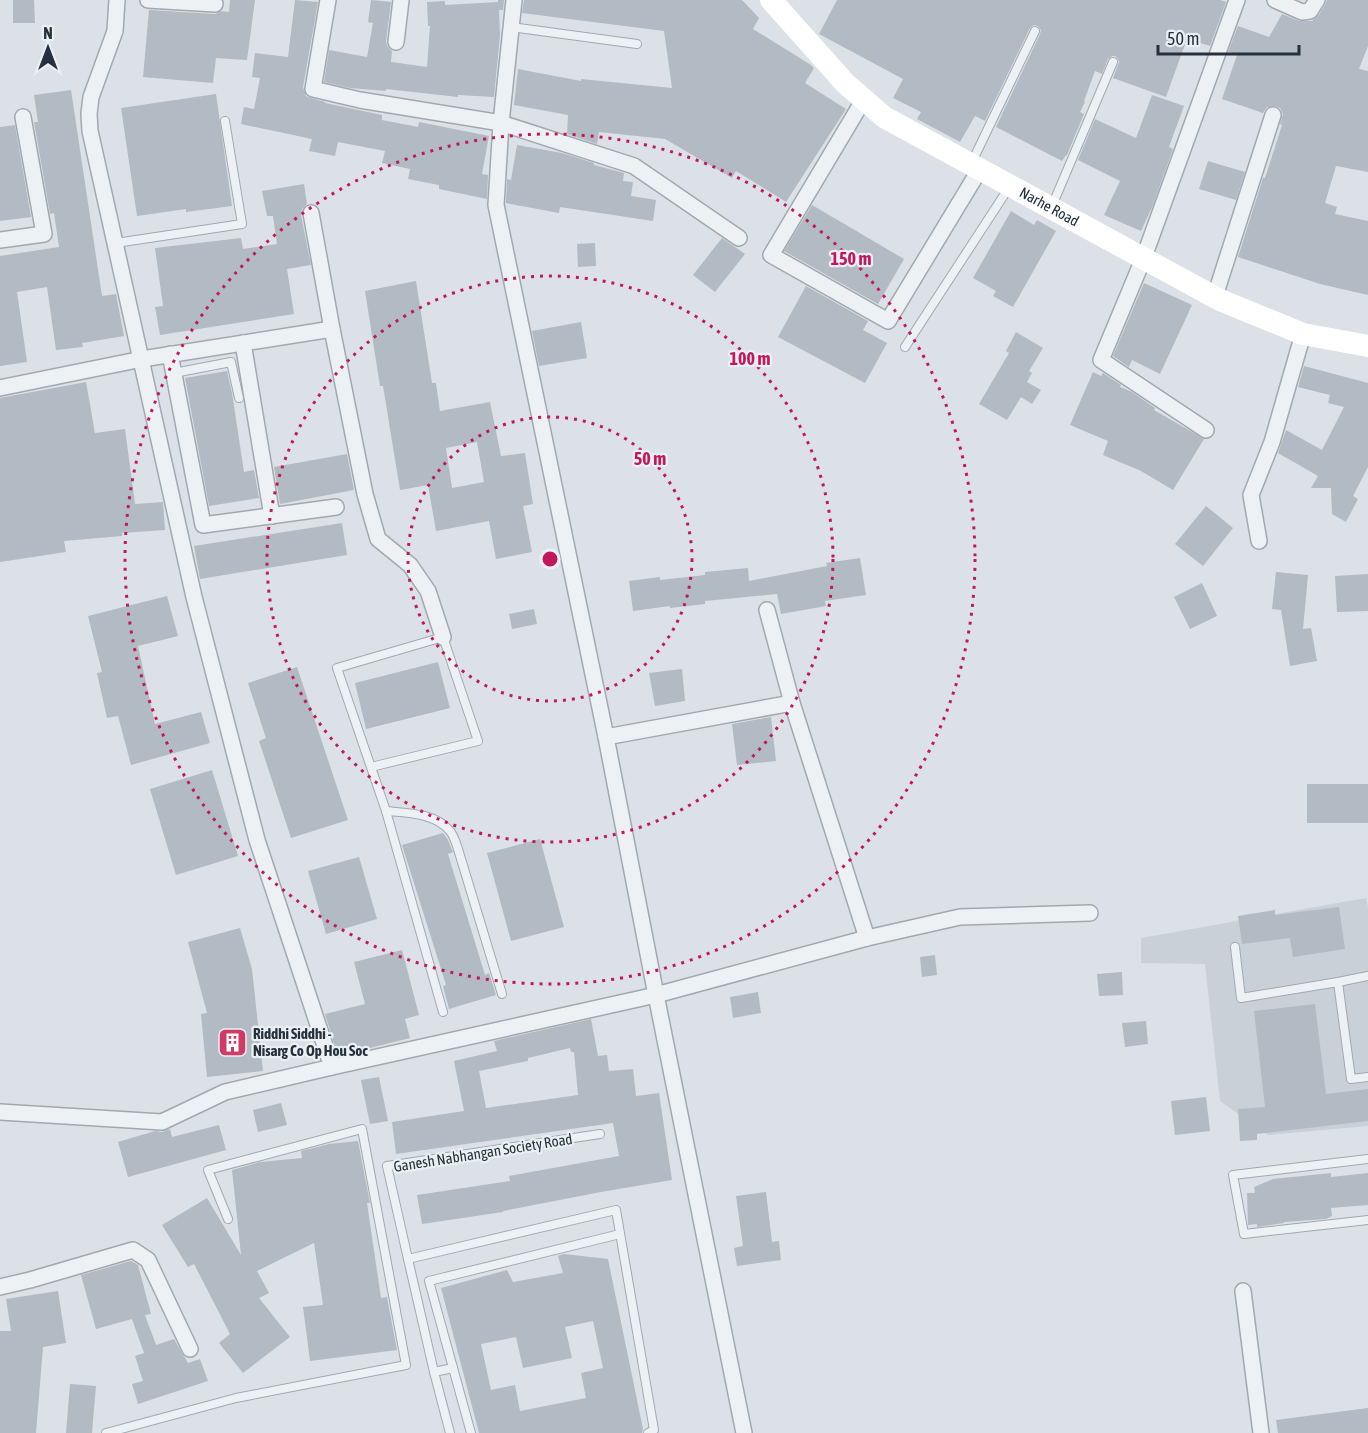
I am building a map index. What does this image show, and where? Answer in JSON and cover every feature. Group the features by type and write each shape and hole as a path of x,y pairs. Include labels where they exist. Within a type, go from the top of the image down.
{"street":[{"path":"117,0 115,31 91,97 90,131 194,597 257,840 332,1067"},
{"path":"148,0 215,4"},
{"path":"328,0 313,89 360,100 501,123 634,166 740,238"},
{"path":"396,42 401,0"},
{"path":"514,0 501,123 496,205 606,737 744,1433"},
{"name":"Narhe Road","path":"771,0 845,83 884,117 1215,296 1303,334 1368,346"},
{"path":"1206,430 1101,360 1144,257 1237,0"},
{"path":"1275,0 1302,12 1310,11 1317,0"},
{"path":"864,99 771,255 888,321 976,166"},
{"path":"1215,296 1273,116"},
{"path":"0,240 44,234 23,117"},
{"path":"312,213 332,329 365,494 378,539 410,565 428,591 443,637"},
{"path":"0,388 170,354 332,329"},
{"path":"1259,541 1251,495 1272,442 1303,334"},
{"path":"243,343 272,516"},
{"path":"170,354 202,525 336,507"},
{"path":"767,610 792,703 867,938"},
{"path":"606,737 792,703"},
{"path":"0,1112 162,1122 225,1092 656,996 867,938 960,917 1090,913"},
{"path":"0,1287 133,1250 148,1260 190,1349"},
{"path":"1243,1291 1262,1433"}],"lane":[{"path":"511,27 636,44"},
{"path":"976,166 1035,31"},
{"path":"1051,207 1113,62"},
{"path":"116,243 242,224 225,121"},
{"path":"905,347 1010,185"},
{"path":"174,373 231,362 239,398"},
{"path":"371,767 478,741 443,637 337,668 386,811 443,1012"},
{"path":"386,811 422,815 441,822 451,832 502,994"},
{"path":"1235,947 1240,998 1368,976"},
{"path":"1338,982 1351,1079 1368,1077"},
{"path":"106,1433 236,1398 406,1365 362,1129 208,1170 228,1219"},
{"name":"Ganesh Nabhangan Society Road","path":"450,1433 387,1166 600,1134"},
{"path":"1368,1159 1233,1175 1244,1234 1368,1220"},
{"path":"408,1259 616,1210 654,1430 648,1433"},
{"path":"471,1433 429,1281 620,1234"},
{"path":"434,1372 453,1368"}],"shaded area":[{"path":"1366,898 1368,907 1368,1126 1268,1135 1220,1101 1205,964 1141,963 1141,938"}],"building":[{"path":"13,0 34,0 35,23 13,23"},
{"path":"230,0 255,0 247,60 216,58 213,83 143,77 149,10 215,14 221,11 229,12"},
{"path":"295,0 318,2 303,87 306,96 325,103 382,115 382,120 418,127 419,122 489,136 482,174 488,175 487,199 439,189 439,185 408,179 410,169 382,163 385,151 338,142 335,156 309,151 312,139 241,124 244,107 254,109 260,78 252,77 255,53 288,57"},
{"path":"371,0 391,2 386,41 392,51 391,62 427,67 430,26 428,26 427,2 445,1 445,5 504,0 503,10 499,10 500,35 494,97 458,95 458,97 386,89 386,91 350,88 324,82 329,50 367,57 373,23 368,22"},
{"path":"524,0 742,0 759,18 753,29 811,65 814,68 805,83 846,109 786,202 736,171 732,178 665,139 599,132 597,144 567,134 568,115 514,105 518,69 581,81 581,79 672,88 664,31 522,13"},
{"path":"837,0 1220,0 1226,2 1210,46 1187,39 1166,97 1113,78 1119,62 1115,56 1108,59 1102,74 1095,71 1080,112 1084,114 1067,155 1062,161 996,127 1040,34 1041,30 1038,26 1034,25 1030,28 985,121 975,116 960,142 917,119 921,112 893,98 903,79 819,34"},
{"path":"1327,0 1368,0 1368,46 1359,69 1368,71 1368,172 1336,166 1325,203 1337,207 1335,214 1368,221 1368,295 1320,284 1238,257 1282,125 1280,124 1283,114 1280,108 1275,106 1267,107 1263,113 1222,99 1237,55 1228,52 1238,26 1269,37 1282,14 1299,21 1312,21 1318,16"},
{"path":"71,90 102,296 116,294 124,336 82,343 83,347 56,350 47,287 17,292 27,362 0,366 0,256 59,247 54,213 50,214 34,122 38,122 34,95"},
{"path":"216,94 232,206 186,212 186,209 137,216 121,108"},
{"path":"1152,95 1184,106 1169,147 1173,149 1141,231 1104,215 1120,181 1078,160 1095,119 1136,138"},
{"path":"15,125 31,217 0,221 0,127"},
{"path":"517,145 562,153 624,173 623,181 633,182 631,196 656,200 653,221 560,207 559,213 506,203 507,179 511,180"},
{"path":"1208,161 1245,172 1236,200 1199,189"},
{"path":"304,184 307,204 302,209 301,215 311,265 287,269 294,314 160,335 155,307 163,306 155,248 241,238 243,249 277,244 273,216 267,216 262,191"},
{"path":"812,205 904,259 878,304 784,251"},
{"path":"1011,211 1034,225 1037,220 1056,231 1013,307 993,296 996,291 973,278"},
{"path":"722,238 745,254 715,292 693,275"},
{"path":"595,243 596,266 578,267 577,244"},
{"path":"416,281 432,383 436,383 440,411 490,402 501,456 525,453 533,504 523,506 532,552 496,559 489,521 436,531 428,485 400,490 365,291","holes":["477,442 484,482 452,488 446,448"]},
{"path":"1144,283 1192,305 1160,374 1132,360 1129,367 1113,356"},
{"path":"806,286 868,321 863,330 887,343 865,383 778,337"},
{"path":"581,322 587,358 539,366 532,331"},
{"path":"1016,332 1043,348 1029,371 1032,373 1027,382 1041,390 1032,404 1021,397 1007,420 979,404 1009,353 1006,351"},
{"path":"1304,366 1368,383 1368,467 1353,496 1358,499 1346,522 1332,514 1331,488 1311,488 1318,476 1278,453 1286,430 1322,450 1344,407 1328,403 1330,395 1298,387"},
{"path":"227,371 244,472 254,470 259,498 209,506 185,378"},
{"path":"1093,372 1101,376 1103,373 1121,385 1120,387 1132,392 1155,408 1154,410 1204,439 1173,490 1141,471 1103,455 1108,441 1070,425"},
{"path":"86,382 95,433 125,429 135,504 163,502 165,530 64,541 66,552 0,562 0,398"},
{"path":"347,454 354,490 280,504 274,467"},
{"path":"1206,506 1233,528 1203,566 1175,544"},
{"path":"342,523 347,555 200,579 194,546"},
{"path":"860,558 866,595 825,601 826,606 781,614 777,594 633,611 629,581 660,577 660,580 705,575 705,572 748,568 749,581 827,566 826,563"},
{"path":"1276,572 1308,575 1303,629 1311,628 1317,661 1290,666 1281,610 1272,609"},
{"path":"1368,574 1368,611 1337,612 1335,576"},
{"path":"1202,583 1217,616 1190,629 1174,597"},
{"path":"167,596 178,636 138,646 155,724 201,712 210,743 131,765 118,716 107,718 97,673 102,672 88,616"},
{"path":"534,609 537,624 512,629 509,614"},
{"path":"438,662 450,708 366,729 355,683"},
{"path":"297,667 348,820 291,838 259,741 266,738 248,683"},
{"path":"682,669 685,701 655,706 649,673"},
{"path":"771,717 776,761 737,765 732,724"},
{"path":"212,770 238,856 176,875 150,789"},
{"path":"1307,784 1368,784 1368,823 1307,823"},
{"path":"443,833 453,852 448,854 485,975 489,973 496,995 449,1009 443,986 446,985 402,845"},
{"path":"540,839 564,927 511,941 487,853"},
{"path":"359,857 377,919 326,934 308,871"},
{"path":"1339,907 1345,949 1293,957 1290,938 1242,944 1238,916 1275,910 1275,915"},
{"path":"240,928 252,969 263,1071 207,1077 201,1014 207,1013 188,942"},
{"path":"402,950 419,1015 405,1019 410,1038 338,1056 325,1014 365,1004 354,962"},
{"path":"935,955 937,975 922,977 920,957"},
{"path":"1122,972 1123,995 1099,996 1097,974"},
{"path":"758,992 761,1013 733,1018 730,997"},
{"path":"1315,1004 1326,1094 1368,1089 1368,1121 1257,1134 1257,1140 1240,1141 1238,1109 1265,1107 1254,1011"},
{"path":"591,1019 598,1056 607,1055 609,1071 633,1069 636,1096 659,1093 672,1180 503,1212 422,1224 417,1195 510,1181 509,1176 619,1156 613,1123 396,1154 392,1122 464,1111 454,1061 497,1051 494,1041","holes":["570,1048 571,1052 574,1052 578,1095 486,1108 479,1071 528,1061 528,1058"]},
{"path":"1146,1021 1148,1044 1125,1047 1122,1023"},
{"path":"379,1077 388,1121 370,1124 361,1080"},
{"path":"1206,1097 1210,1131 1175,1135 1171,1101"},
{"path":"281,1103 287,1125 258,1132 253,1110"},
{"path":"219,1125 226,1150 128,1177 118,1142 155,1131 162,1132 170,1129 172,1137"},
{"path":"358,1141 370,1203 367,1203 381,1298 387,1297 397,1350 310,1361 303,1307 323,1305 314,1243 257,1271 269,1293 259,1298 290,1337 243,1373 219,1343 230,1334 194,1264 188,1267 162,1225 207,1198 241,1255 232,1170 260,1162 302,1158 301,1151 329,1144"},
{"path":"1331,1173 1331,1177 1368,1173 1368,1205 1331,1208 1332,1216 1326,1219 1284,1222 1257,1227 1257,1224 1248,1225 1247,1193 1255,1193 1254,1187 1273,1179"},
{"path":"766,1192 772,1242 779,1241 781,1260 737,1266 734,1248 743,1246 736,1196"},
{"path":"564,1254 608,1259 642,1433 479,1433 441,1288 507,1270 513,1282 563,1273 558,1256","holes":["593,1321 603,1368 581,1373 586,1398 520,1411 515,1385 491,1390 481,1344 516,1337 523,1368 572,1358 565,1327"]},
{"path":"131,1261 138,1265 151,1314 145,1315 156,1345 174,1339 188,1363 200,1359 208,1381 138,1404 132,1384 143,1381 135,1356 144,1353 132,1319 96,1329 81,1275"},
{"path":"58,1291 66,1343 43,1347 36,1433 0,1433 0,1331 11,1331 6,1299"},
{"path":"70,1384 96,1386 92,1433 66,1433"},
{"path":"1368,1408 1368,1433 1278,1433 1276,1420"}],"place":[{"name":"Riddhi Siddhi - Nisarg Co Op Hou Soc","path":"232,1043"}]}
